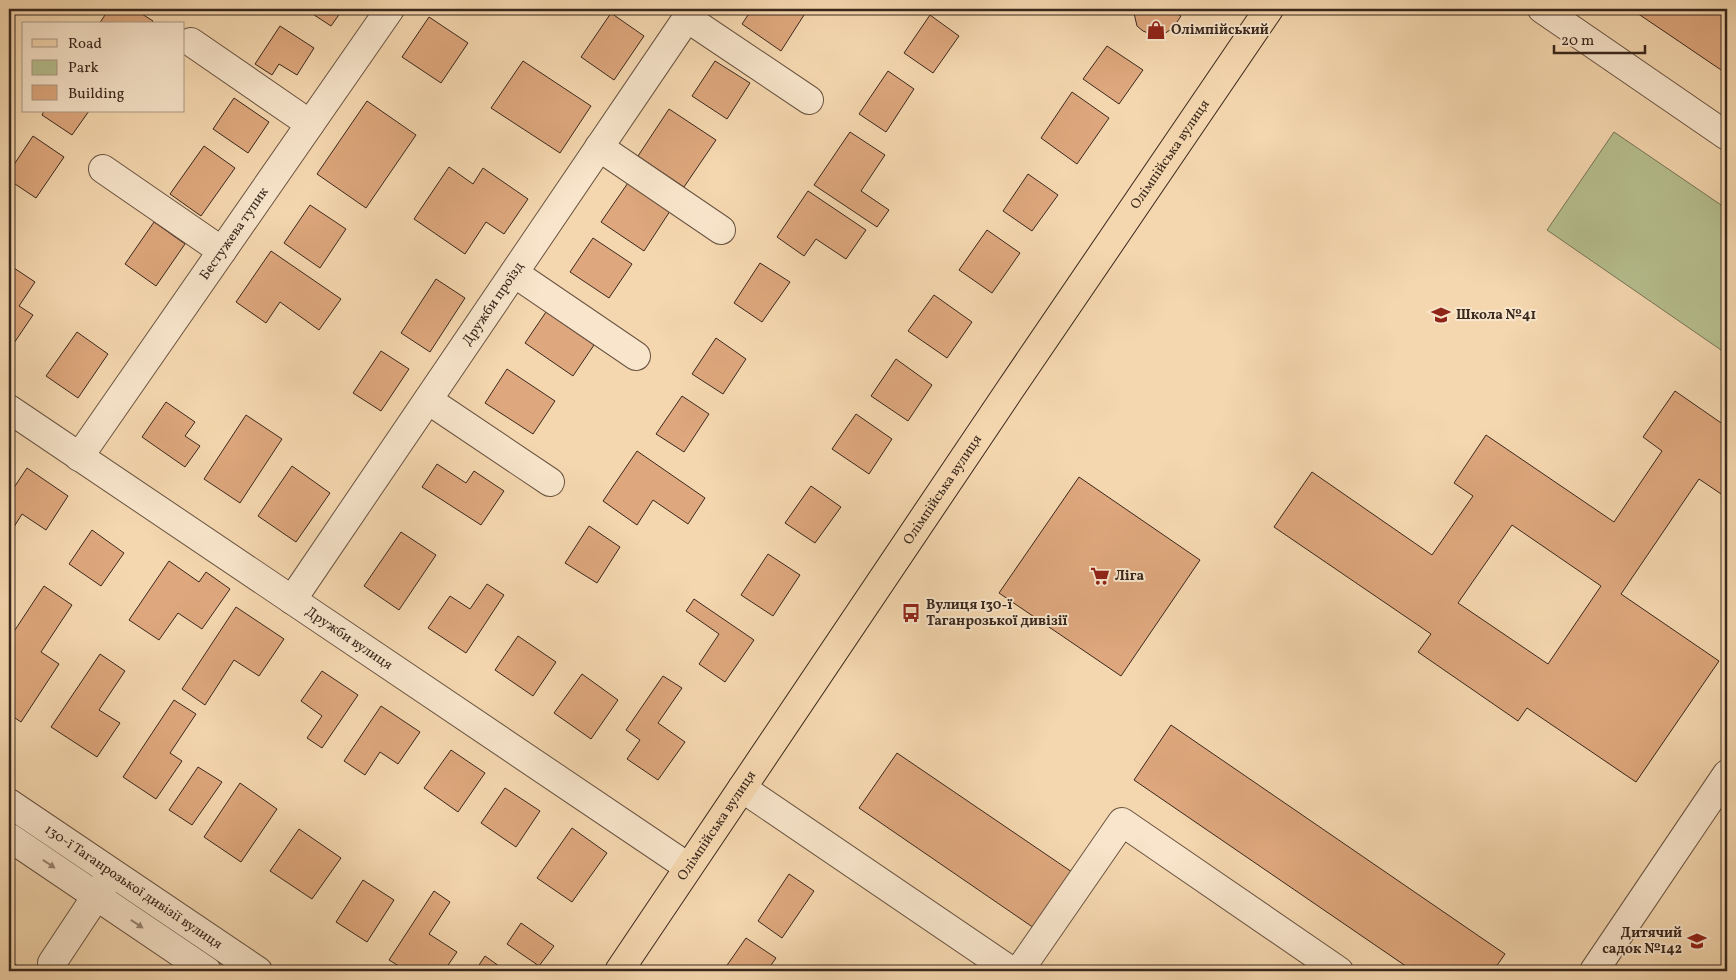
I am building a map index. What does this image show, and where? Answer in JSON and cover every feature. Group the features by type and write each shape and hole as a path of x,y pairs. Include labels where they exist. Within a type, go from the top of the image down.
{"main road":[{"name":"Олімпійська вулиця","path":"619,971 1269,9"}],"street":[{"name":"Бестужева тупик","path":"79,457 390,9"},
{"path":"1542,9 1727,136"},
{"path":"690,13 809,100"},
{"name":"Дружби проїзд","path":"292,600 690,13"},
{"path":"191,42 310,124"},
{"path":"600,147 721,230"},
{"path":"103,169 222,251"},
{"path":"514,273 636,356"},
{"path":"428,400 550,482"},
{"name":"Дружби вулиця","path":"9,409 688,867"},
{"path":"1594,971 1727,774"},
{"path":"742,788 1012,971"},
{"name":"130-ї Таганрозької дивізії вулиця","path":"9,803 258,971"},
{"path":"1019,971 1122,822 1339,971"},
{"name":"130-ї Таганрозької дивізії вулиця","path":"9,837 207,971"},
{"path":"52,963 112,873"}],"green space":[{"path":"1614,132 1727,209 1727,341 1721,350 1547,230"}],"building":[{"path":"109,9 134,9 153,21 152,22 100,22"},
{"path":"305,9 343,9 331,26"},
{"path":"752,9 795,9 804,15 781,51 742,24"},
{"path":"1133,9 1170,9 1181,16 1173,28 1164,34 1153,35 1137,26"},
{"path":"1631,9 1727,9 1727,74 1671,36"},
{"path":"611,13 644,36 614,80 581,57"},
{"path":"930,15 959,36 933,73 904,53"},
{"path":"429,17 468,43 441,83 402,57"},
{"path":"280,26 314,48 297,75 279,64 272,75 255,64"},
{"path":"1107,46 1143,70 1119,104 1083,79"},
{"path":"523,61 591,106 560,153 491,108"},
{"path":"715,61 750,83 727,119 692,96"},
{"path":"888,71 914,89 886,132 859,114"},
{"path":"1072,92 1109,118 1077,164 1041,138"},
{"path":"234,98 269,122 248,153 213,129"},
{"path":"367,101 416,135 366,208 317,174"},
{"path":"669,109 716,140 684,187 638,156"},
{"path":"44,112 88,112 72,135 42,115"},
{"path":"850,132 885,155 861,191 889,210 877,227 814,185"},
{"path":"33,136 64,157 36,198 9,180 9,172"},
{"path":"204,146 235,168 201,216 170,194"},
{"path":"449,167 473,184 483,168 528,199 504,234 486,222 465,254 414,219"},
{"path":"1028,174 1058,195 1032,231 1003,211"},
{"path":"630,180 672,208 644,251 601,222"},
{"path":"808,191 866,230 846,259 816,239 804,256 777,237"},
{"path":"310,205 346,229 320,268 284,243"},
{"path":"154,222 185,244 156,286 125,264"},
{"path":"987,230 1020,253 992,293 959,270"},
{"path":"593,238 632,264 609,298 570,272"},
{"path":"271,251 341,299 319,330 280,302 266,323 236,302"},
{"path":"760,263 790,282 762,322 734,303"},
{"path":"14,268 35,282 19,306 33,315 12,346 9,345 9,275"},
{"path":"436,279 465,298 430,352 401,333"},
{"path":"934,295 972,322 947,358 908,331"},
{"path":"546,312 594,345 573,376 525,343"},
{"path":"77,332 108,354 78,398 46,376"},
{"path":"716,338 746,359 723,394 692,374"},
{"path":"381,351 409,369 381,411 353,393"},
{"path":"896,359 932,385 908,421 871,396"},
{"path":"507,369 555,401 533,434 485,403"},
{"path":"1675,391 1727,427 1727,498 1699,479 1621,594 1719,661 1636,782 1527,708 1518,721 1418,652 1431,634 1274,527 1312,472 1432,555 1473,496 1454,483 1486,435 1614,522 1662,451 1643,437","holes":["1512,525 1601,586 1548,664 1458,603"]},
{"path":"682,396 709,414 684,452 656,434"},
{"path":"166,402 195,422 185,436 200,446 185,467 142,437"},
{"path":"856,414 892,439 869,474 832,449"},
{"path":"246,415 282,439 240,503 204,479"},
{"path":"637,451 705,498 688,524 653,500 637,525 603,501"},
{"path":"437,464 466,483 474,471 504,491 481,525 422,487"},
{"path":"292,466 330,493 296,542 258,516"},
{"path":"27,468 68,496 46,530 22,514 9,535 9,495"},
{"path":"1079,477 1200,560 1121,676 999,593"},
{"path":"811,486 841,507 815,543 785,523"},
{"path":"589,526 620,547 597,583 565,563"},
{"path":"92,530 124,553 101,586 69,564"},
{"path":"401,532 436,555 399,610 364,586"},
{"path":"768,554 800,575 773,616 741,595"},
{"path":"169,561 199,582 206,572 230,589 202,629 178,613 159,640 129,620"},
{"path":"487,584 504,595 466,653 428,628 450,596 470,609"},
{"path":"44,586 72,605 41,652 59,664 21,722 9,714 9,639"},
{"path":"694,599 754,640 725,682 699,664 719,634 686,611"},
{"path":"236,607 284,639 259,676 234,660 205,705 182,689"},
{"path":"518,636 556,662 533,696 495,670"},
{"path":"100,654 125,671 99,710 120,723 97,757 51,727"},
{"path":"322,671 358,695 322,748 307,738 322,716 301,701"},
{"path":"582,674 618,700 591,739 554,713"},
{"path":"663,676 682,688 658,723 685,742 658,780 627,759 640,740 626,730"},
{"path":"174,700 196,714 170,753 182,761 156,799 123,777"},
{"path":"381,706 420,732 398,764 380,752 365,775 344,761"},
{"path":"1171,725 1505,954 1493,971 1413,971 1134,780"},
{"path":"451,750 485,773 458,812 424,788"},
{"path":"897,753 1072,872 1034,928 859,808"},
{"path":"198,767 222,782 192,825 169,810"},
{"path":"240,783 277,809 241,862 204,837"},
{"path":"505,788 540,811 516,847 481,823"},
{"path":"572,828 607,853 572,902 537,878"},
{"path":"299,829 341,858 312,899 270,871"},
{"path":"789,874 814,891 782,938 758,921"},
{"path":"363,880 394,900 367,942 336,922"},
{"path":"434,891 450,902 429,934 457,952 444,971 407,971 389,960"},
{"path":"521,923 554,946 539,966 507,944"},
{"path":"746,938 776,958 767,971 723,971"},
{"path":"485,956 506,971 475,971"},
{"path":"9,960 25,971 9,971"}],"place":[{"name":"Олімпійський","path":"1156,30"},
{"name":"Школа №41","path":"1441,315"},
{"name":"Ліга","path":"1100,576"},
{"name":"Вулиця 130-ї Таганрозької дивізії","path":"911,613"},
{"name":"Дитячий садок №142","path":"1697,941"}]}
